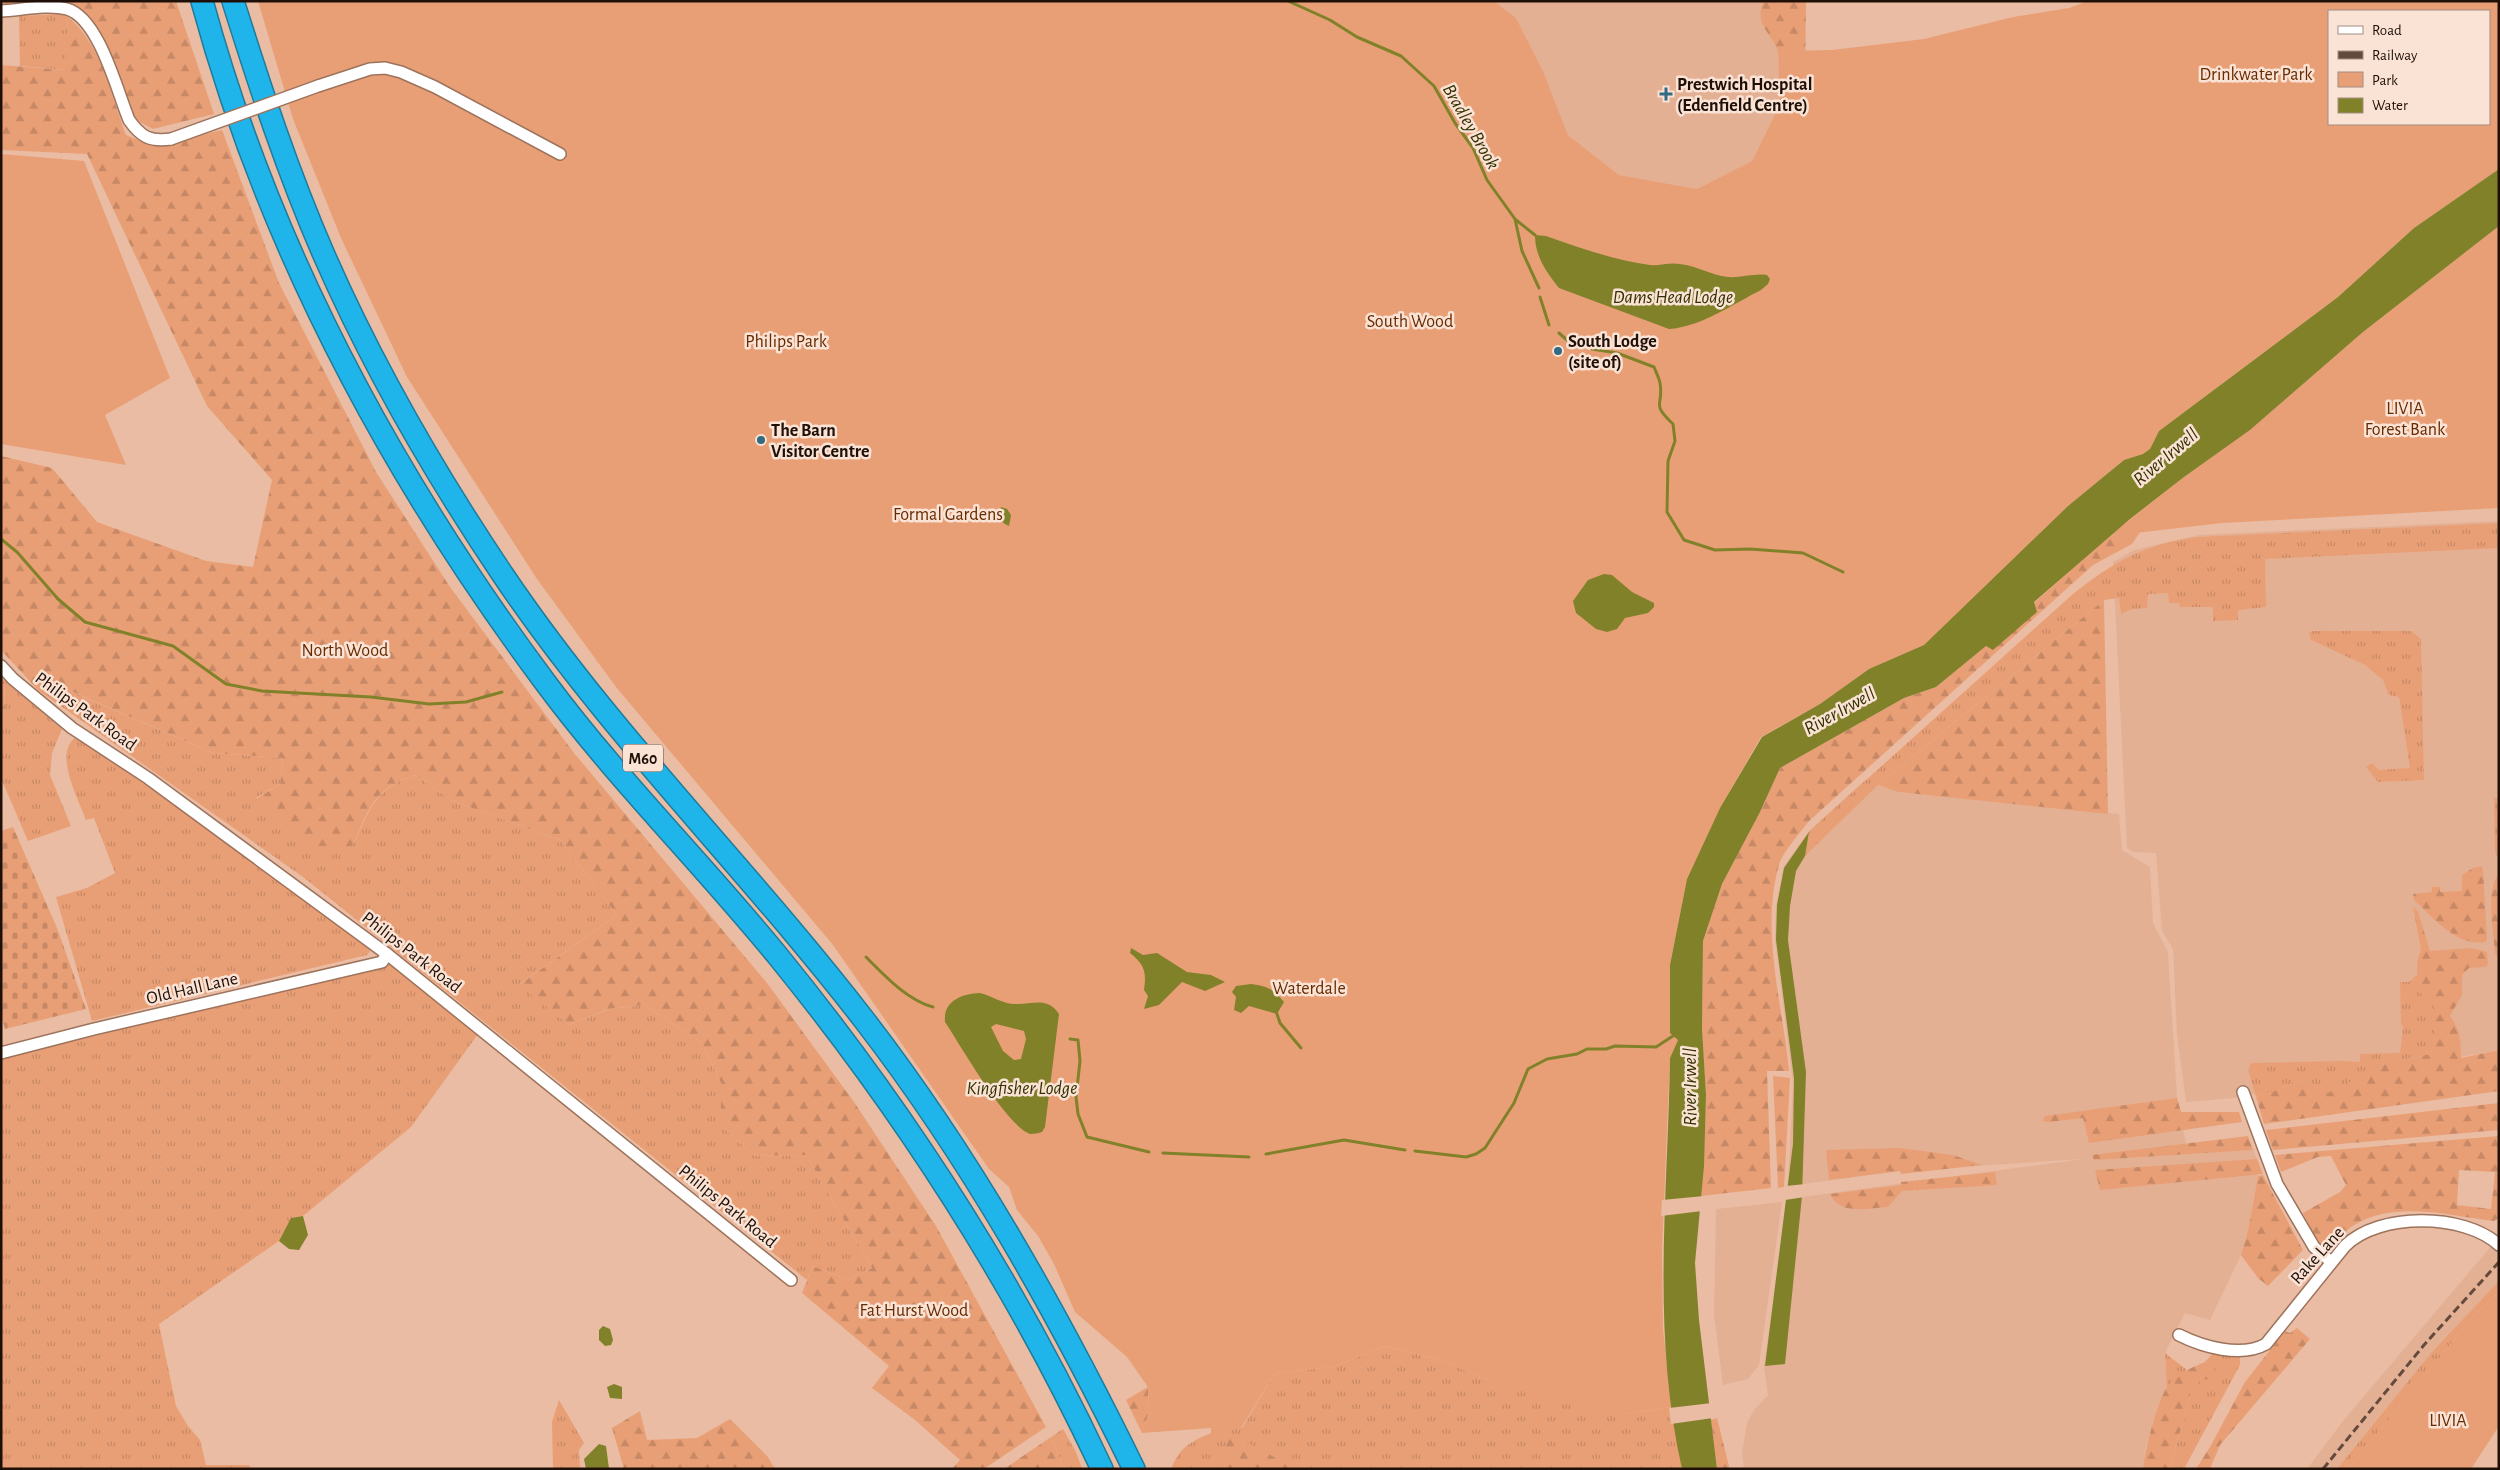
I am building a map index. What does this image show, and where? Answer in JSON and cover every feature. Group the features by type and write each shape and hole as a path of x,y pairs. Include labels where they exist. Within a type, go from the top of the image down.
{"highway":[{"name":"M60","path":"202,1 248,145 306,284 368,409 438,527 547,685 635,792 775,952 829,1020 883,1095 992,1260 1046,1356 1102,1469"},
{"name":"M60","path":"232,1 280,144 325,258 381,373 428,457 502,573 559,654 658,775 788,924 867,1023 909,1082 996,1212 1032,1271 1134,1469"}],"street":[{"path":"1,11 54,7 76,13 85,20 98,42 129,120 136,131 147,139 158,141 171,139 318,86 370,69 385,68 435,87 560,154"},
{"name":"Philips Park Road","path":"1,666 13,679 72,728 148,778 387,954 791,1280"},
{"name":"Old Hall Lane","path":"1,1054 94,1029 382,962 387,954"},
{"path":"2243,1092 2277,1184 2314,1247 2331,1262"},
{"name":"Rake Lane","path":"2179,1335 2193,1342 2233,1350 2258,1348 2266,1344 2331,1262 2359,1235 2375,1227 2401,1222 2466,1226 2475,1229 2496,1242"}],"shaded area":[{"name":"Prestwich Hospital (Edenfield Centre)","path":"1494,1 1796,1 1778,52 1780,104 1752,161 1697,189 1619,175 1568,135 1543,71 1516,18"},
{"path":"2499,521 2499,1050 2233,1098 2186,1102 2177,1034 2173,949 2162,931 2156,853 2134,852 2127,848 2113,562 2134,550 2199,535"},
{"path":"1864,781 1898,792 2119,814 2122,850 2150,867 2153,923 2168,952 2177,1098 2187,1149 2251,1144 2257,1159 2258,1176 2248,1231 2241,1255 2210,1320 2185,1313 2165,1353 2167,1388 2146,1446 2143,1469 1744,1469 1742,1453 1747,1423 1754,1410 1768,1395 1764,1367 1787,1199 2083,1159 1900,1171 1788,1186 1793,1083 1775,939 1776,905 1784,866 1809,831"},
{"path":"1782,1202 1759,1365 1748,1379 1723,1385 1714,1314 1716,1209"},
{"path":"2499,1237 2499,1291 2472,1318 2348,1469 2307,1469 2343,1421"}],"green space":[{"path":"1,1 176,1 214,114 153,129 136,120 111,54 102,37 81,10 67,2 1,6"},
{"path":"258,1 1494,1 1516,18 1543,71 1568,135 1619,175 1697,189 1752,161 1780,104 1778,51 1832,50 1924,39 2013,17 2069,8 2088,1 2499,1 2499,169 2414,228 2338,297 2159,431 2150,449 2143,454 2124,460 2068,506 1924,645 1869,669 1820,704 1761,737 1720,808 1687,879 1670,965 1678,1040 1670,1058 1662,1251 1663,1328 1671,1407 1627,1414 1591,1411 1490,1381 1441,1360 1385,1346 1333,1367 1275,1373 1241,1428 1211,1428 1142,1433 1149,1412 1148,1387 1127,1357 1075,1312 1054,1264 1038,1236 1017,1210 1009,1187 989,1169 833,945 616,687 537,579 407,377 341,238 293,119"},
{"path":"1763,1 1806,1 1805,83 1779,84 1779,56 1762,23 1761,10"},
{"path":"59,14 68,17 66,70 20,66 19,16"},
{"name":"North Wood","path":"68,17 80,28 97,56 110,87 126,135 153,146 222,130 279,283 376,472 450,587 574,753 767,983 854,1102 936,1226 1046,1427 984,1469 952,1469 960,1460 915,1420 872,1388 889,1366 802,1293 813,1266 848,1280 872,1268 806,1155 754,1156 721,1125 721,1083 702,1043 645,1005 608,1009 569,1025 519,985 617,915 560,840 453,801 415,775 389,787 374,802 352,847 306,845 256,799 280,784 283,758 213,753 41,678 38,690 1,650 1,456 52,468 97,522 206,561 253,567 272,480 207,406 87,154 1,150 1,65 65,70"},
{"path":"1,154 84,161 170,378 105,415 126,465 1,444"},
{"name":"LIVIA Forest Bank","path":"2499,226 2499,508 2222,523 2109,536 2184,477 2250,430 2363,332"},
{"path":"2499,523 2499,548 2265,559 2266,607 2238,610 2238,620 2213,621 2213,607 2180,607 2179,603 2169,603 2168,593 2148,594 2147,608 2132,609 2121,614 2119,598 2104,600 1878,785 1805,856 1809,832 1816,825 2073,594 2130,556 2161,544 2197,537"},
{"path":"2140,532 2132,544 2093,565 1809,821 1787,849 1779,865 1774,890 1772,942 1789,1071 1767,1071 1771,1188 1701,1196 1706,1095 1702,1028 1703,941 1722,884 1760,812 1780,768 1904,698 1936,687 1986,646 2109,536"},
{"path":"2104,600 2108,814 1898,792 1878,785"},
{"path":"2313,631 2411,631 2421,639 2424,780 2378,782 2366,767 2372,763 2379,770 2410,768 2399,697 2389,695 2383,680 2365,665 2311,640 2309,633"},
{"path":"1,677 4,680 5,715 1,726"},
{"path":"40,678 213,753 283,758 280,784 256,798 352,847 374,802 381,794 390,787 415,775 453,801 560,840 617,915 520,984 569,1025 609,1009 645,1005 702,1043 721,1083 721,1125 754,1156 806,1155 872,1268 848,1280 813,1266 807,1280 303,877 38,690"},
{"path":"4,680 62,729 52,753 50,775 71,826 28,841 1,778 1,726 5,715"},
{"path":"78,736 368,945 370,951 367,955 92,1021 56,897 87,888 115,873 94,818 86,820 69,776 67,752 70,743"},
{"path":"2494,798 2499,798 2499,859 2495,852"},
{"path":"13,827 57,928 86,1009 5,1029 1,1015 1,831"},
{"path":"2481,866 2483,869 2487,939 2486,942 2475,942 2455,936 2446,930 2414,900 2413,894 2432,892 2432,887 2440,887 2440,892 2462,891 2462,875 2473,868"},
{"path":"2499,874 2499,958 2495,953 2491,900 2492,889"},
{"path":"2413,907 2418,911 2430,951 2472,948 2487,952 2488,964 2485,967 2469,968 2462,975 2462,995 2450,1016 2459,1036 2461,1058 2499,1050 2499,1091 2264,1124 2256,1097 2280,1089 2298,1080 2313,1084 2328,1093 2387,1063 2431,1054 2435,1037 2435,1007 2423,997 2419,986 2417,966 2421,950"},
{"path":"392,963 478,1034 411,1127 303,1216 291,1218 279,1241 159,1324 176,1406 188,1426 200,1440 206,1465 249,1465 251,1469 1,1469 1,1059"},
{"path":"2418,974 2422,993 2435,1007 2435,1037 2431,1054 2387,1063 2327,1094 2313,1084 2298,1080 2280,1089 2256,1097 2248,1070 2251,1063 2360,1062 2360,1054 2400,1053 2403,1027 2401,1024 2400,982 2409,982"},
{"path":"1773,1076 1790,1078 1784,1187 1778,1188"},
{"path":"2177,1098 2181,1112 2239,1112 2242,1122 2089,1143 2083,1118 2049,1122 2042,1121 2045,1116"},
{"path":"2499,1103 2499,1130 2273,1150 2266,1130"},
{"path":"2248,1136 2253,1150 2094,1160 2092,1155"},
{"path":"2499,1136 2499,1218 2494,1221 2442,1213 2406,1211 2389,1213 2372,1217 2352,1226 2331,1248 2318,1244 2303,1213 2340,1192 2346,1185 2331,1156 2318,1157 2281,1172 2275,1155","holes":["2459,1170 2495,1172 2491,1209 2457,1205"]},
{"path":"1899,1148 1953,1155 1982,1165 1901,1174 1900,1171 1829,1180 1826,1150"},
{"path":"2257,1159 2263,1174 2100,1190 2095,1170"},
{"path":"1995,1172 1997,1185 1902,1191 1888,1207 1847,1208 1835,1201 1830,1194 1901,1185 1901,1182"},
{"path":"2263,1175 2303,1250 2268,1286 2258,1278 2241,1255 2248,1231 2258,1176"},
{"path":"2499,1281 2499,1291 2472,1318 2348,1469 2337,1469 2432,1352"},
{"name":"LIVIA","path":"2499,1291 2499,1426 2471,1469 2348,1469 2472,1318"},
{"path":"2297,1328 2310,1339 2220,1445 2210,1469 2196,1469 2245,1382 2285,1331 2290,1333"},
{"path":"1385,1346 1441,1360 1490,1381 1627,1414 1671,1407 1682,1469 1171,1469 1182,1450 1197,1439 1211,1433 1211,1428 1242,1428 1275,1373 1333,1367"},
{"path":"2165,1353 2187,1370 2167,1388"},
{"path":"2213,1353 2240,1357 2240,1365 2184,1469 2168,1469 2188,1408 2191,1389 2215,1367 2205,1362"},
{"path":"2205,1362 2215,1367 2212,1378 2200,1381 2191,1389 2188,1408 2168,1469 2143,1469 2152,1426 2167,1387 2179,1375"},
{"path":"1148,1387 1149,1412 1142,1433 1126,1400"},
{"path":"559,1400 584,1443 579,1450 580,1469 553,1469 552,1422"},
{"path":"640,1411 647,1440 697,1438 730,1419 768,1457 775,1469 624,1469 612,1428"},
{"path":"1717,1418 1729,1469 1717,1469 1711,1420"},
{"path":"1063,1429 1076,1452 1082,1469 1064,1469 1051,1437"},
{"path":"1232,1435 1274,1457 1305,1469 1220,1469 1228,1438"},
{"path":"1051,1437 1064,1469 1004,1469"}],"water":[{"name":"River Irwell","path":"2499,169 2499,226 2363,332 2250,430 2184,477 2130,519 2034,602 2037,612 1993,650 1986,646 1936,687 1904,698 1780,768 1760,812 1722,884 1703,941 1702,1028 1706,1095 1704,1166 1695,1263 1699,1320 1717,1469 1682,1469 1667,1366 1664,1315 1670,1058 1678,1040 1670,1033 1670,965 1687,879 1720,808 1762,737 1820,704 1869,669 1924,645 2068,506 2124,460 2143,454 2150,449 2159,431 2338,297 2414,228"},
{"name":"Dams Head Lodge","path":"1535,235 1546,236 1597,253 1637,263 1686,265 1728,277 1767,275 1770,279 1768,284 1761,290 1717,314 1693,324 1669,329 1559,288 1539,257"},
{"path":"1001,507 1007,509 1011,515 1009,526 1000,519"},
{"path":"1604,574 1612,575 1632,592 1654,603 1654,607 1648,613 1625,618 1617,629 1607,632 1596,629 1576,613 1573,601 1588,580"},
{"path":"1809,832 1805,856 1796,871 1790,906 1788,940 1806,1072 1802,1196 1785,1364 1765,1366 1793,1144 1794,1078 1776,940 1777,905 1784,868"},
{"path":"1131,948 1143,955 1157,953 1187,972 1211,975 1225,982 1205,991 1182,982 1159,1005 1144,1009 1148,996 1144,990 1145,973 1139,961 1130,953"},
{"path":"1251,984 1270,989 1281,998 1284,1002 1277,1014 1249,1006 1241,1013 1234,1010 1236,997 1232,992 1236,986"},
{"name":"Kingfisher Lodge","path":"980,993 1011,1004 1044,1003 1054,1008 1059,1014 1045,1127 1042,1132 1031,1134 1010,1118 985,1084 945,1022 945,1015 950,1004 960,997","holes":["996,1024 1024,1031 1026,1039 1021,1059 1014,1060 1003,1051 991,1027"]},
{"path":"303,1216 308,1235 299,1250 289,1249 279,1241 291,1218"},
{"path":"603,1326 610,1329 613,1340 611,1345 605,1346 599,1340 599,1330"},
{"path":"614,1384 622,1387 622,1399 610,1398 607,1387"},
{"path":"599,1444 606,1446 609,1469 586,1469 584,1459"}],"pier":[{"path":"1805,1184 1805,1197 1785,1200 1786,1186"},
{"path":"1704,1196 1702,1211 1661,1216 1662,1200"},
{"path":"1712,1403 1713,1418 1671,1424 1669,1408"}],"waterway":[{"name":"Bradley Brook","path":"1288,1 1330,20 1357,37 1401,56 1434,86 1455,123 1473,148 1487,180 1515,219 1522,251 1539,288"},
{"name":"Bradley Brook","path":"1516,220 1535,235"},
{"name":"Bradley Brook","path":"1540,297 1549,325"},
{"name":"Bradley Brook","path":"1559,333 1575,347"},
{"name":"Bradley Brook","path":"1592,349 1617,353 1654,367 1660,383 1660,408 1673,424 1675,441 1668,461 1667,512 1684,540 1715,550 1750,549 1803,553 1843,572"},
{"path":"1,539 17,552 58,599 85,622 173,646 226,684 262,691 371,697 429,704 466,702 502,692"},
{"path":"866,957 905,993 923,1004 933,1007"},
{"path":"1277,1014 1280,1023 1301,1048"},
{"path":"1415,1151 1466,1157 1476,1154 1485,1148 1514,1103 1528,1069 1547,1059 1577,1054 1587,1049 1606,1049 1615,1046 1656,1047 1676,1034"},
{"path":"1070,1039 1078,1040 1080,1061 1076,1097 1078,1114 1087,1137 1149,1152"},
{"path":"1266,1154 1344,1140 1405,1150"},
{"path":"1163,1153 1249,1157"}],"railway":[{"path":"2323,1469 2424,1345 2499,1262"}],"place":[{"name":"Prestwich Hospital (Edenfield Centre)","path":"1666,94"},
{"name":"South Lodge (site of)","path":"1558,351"},
{"name":"The Barn Visitor Centre","path":"761,440"}],"park label":[{"name":"Drinkwater Park","path":"2256,74"},
{"name":"South Wood","path":"1410,321"},
{"name":"Philips Park","path":"786,341"},
{"name":"Formal Gardens","path":"948,514"},
{"name":"Waterdale","path":"1309,988"},
{"name":"Fat Hurst Wood","path":"914,1310"}]}
